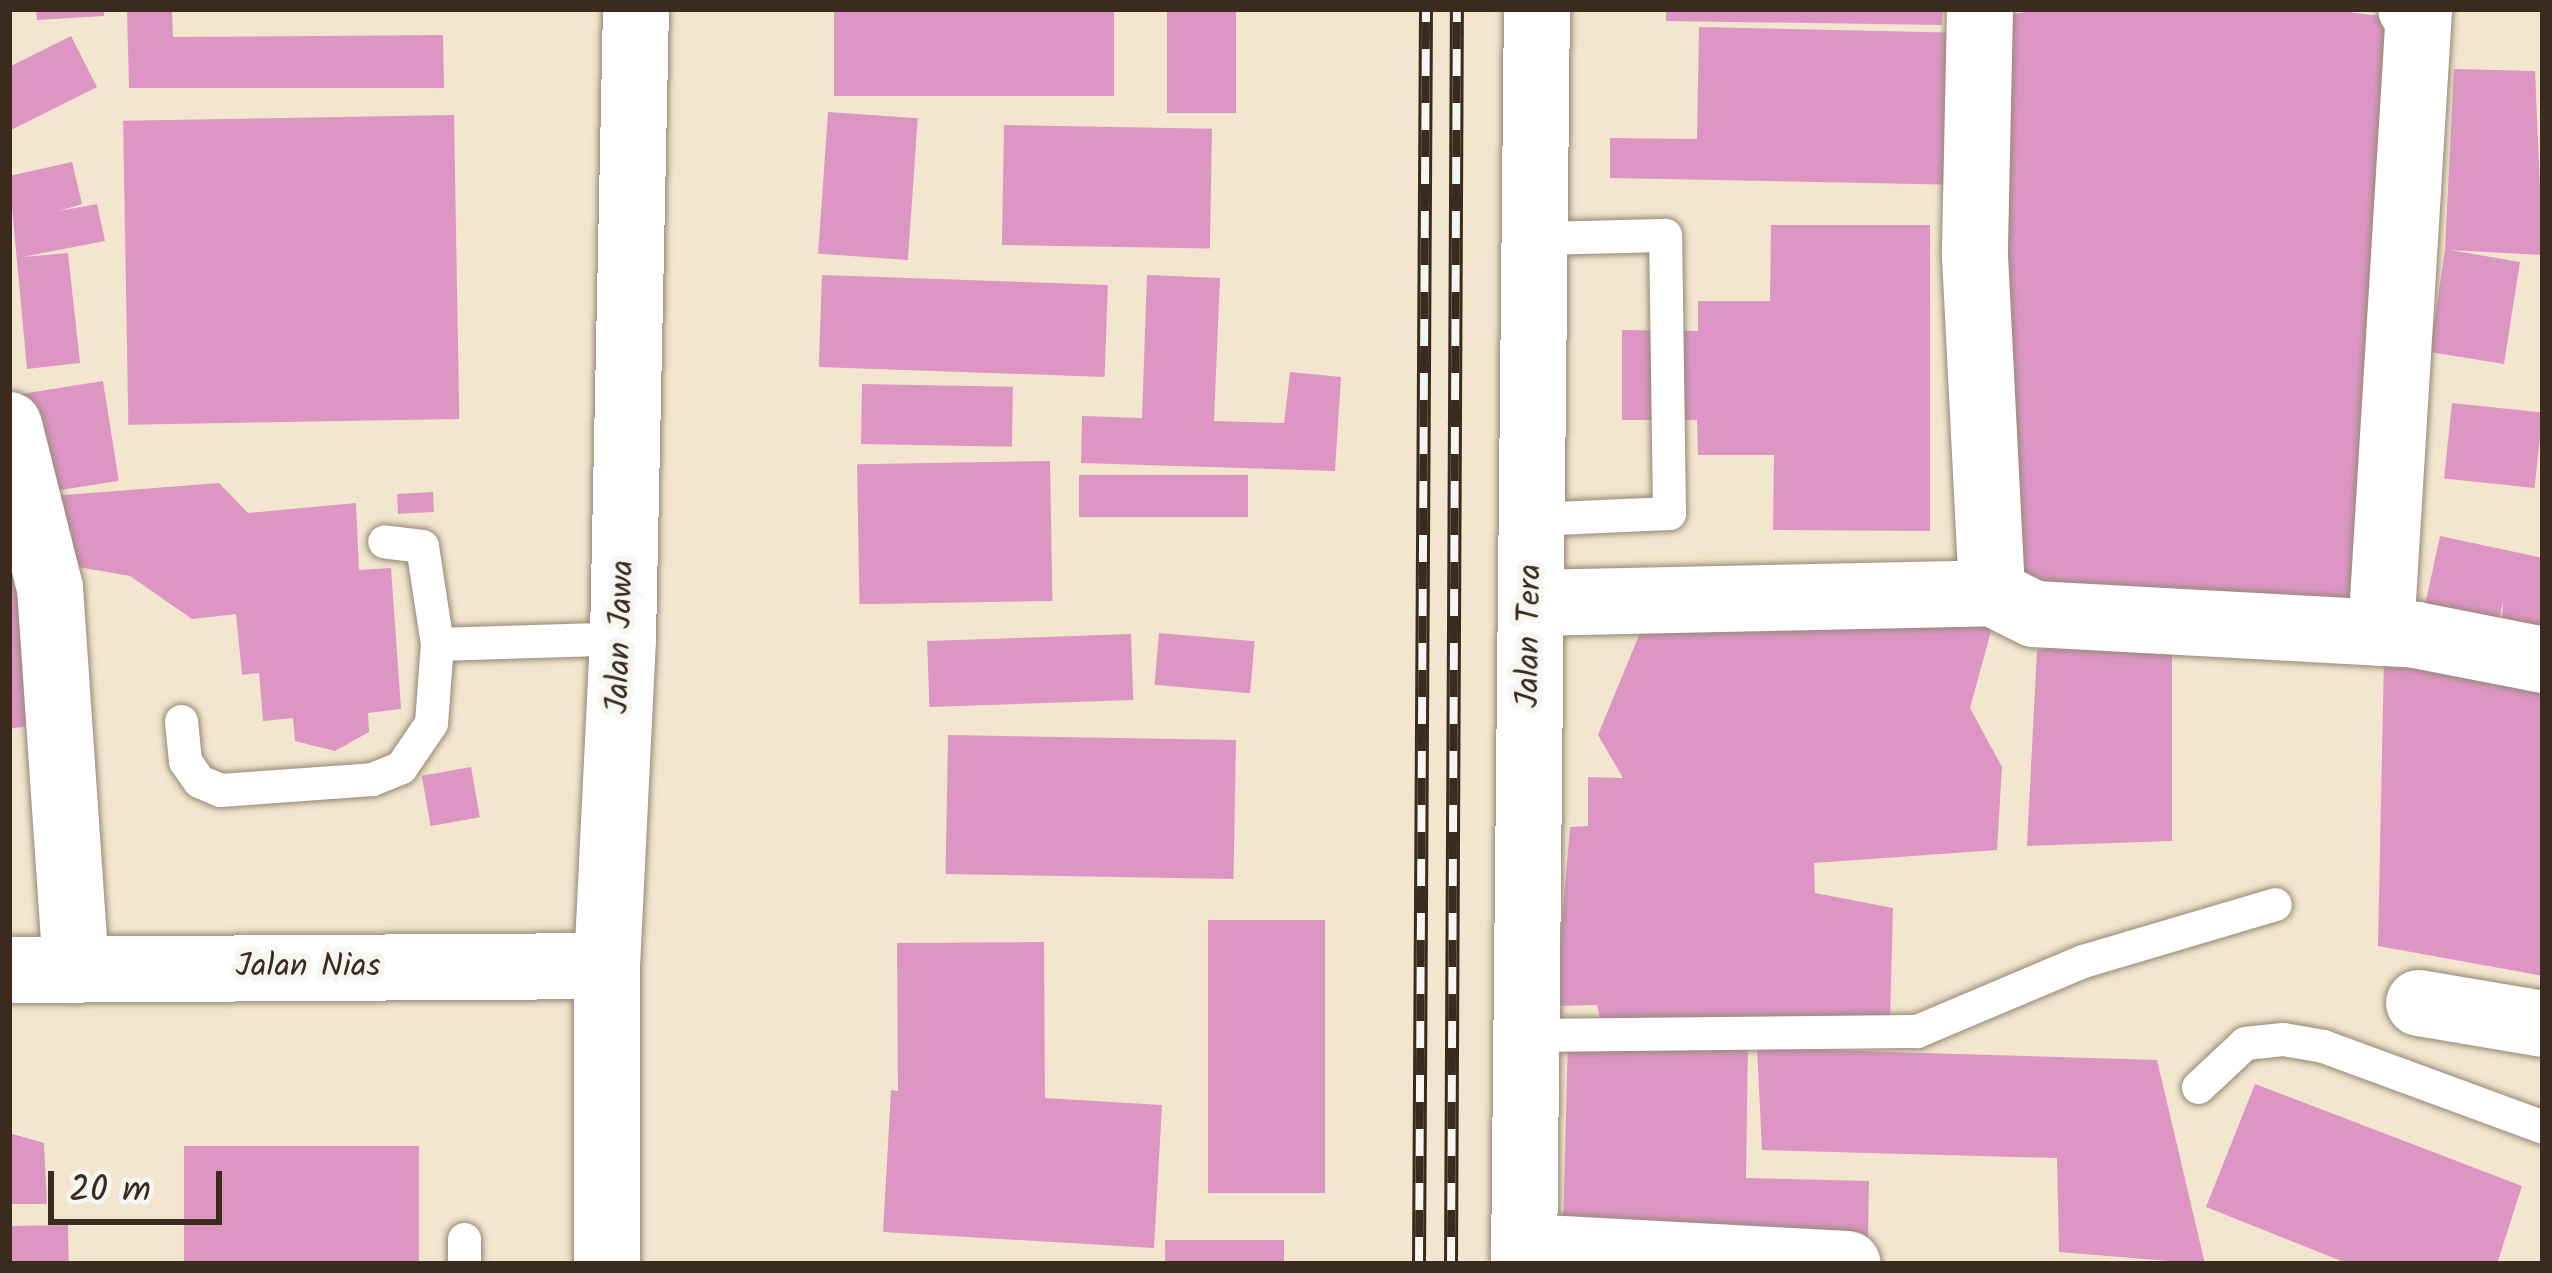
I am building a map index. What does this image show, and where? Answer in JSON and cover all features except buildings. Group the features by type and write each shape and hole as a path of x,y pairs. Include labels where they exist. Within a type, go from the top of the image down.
{"street":[{"name":"Jalan Jawa","path":"607,1264 607,966 623,638 635,9"},
{"name":"Jalan Tera","path":"1524,1256 1539,238 1537,9"},
{"path":"1980,9 1975,256 1992,593"},
{"path":"2381,633 2419,10 2411,9"},
{"path":"9,425 50,588 76,970"},
{"path":"1532,603 1992,593 2034,614 2381,633 2543,659"},
{"name":"Jalan Nias","path":"9,970 607,966"},
{"path":"2420,1003 2543,1024"},
{"path":"1524,1256 1848,1264"}],"lane":[{"path":"1533,519 1669,513 1665,235 1539,238"},
{"path":"181,721 185,761 199,781 220,790 372,779 401,767 431,723 437,644 422,546 384,541"},
{"path":"437,644 623,638"},
{"path":"1524,1035 1917,1030 2083,961 2275,904"},
{"path":"2198,1088 2245,1043 2283,1039 2324,1046 2543,1127"}],"railway":[{"path":"1419,1264 1426,9"},
{"path":"1451,1264 1457,9"}]}
